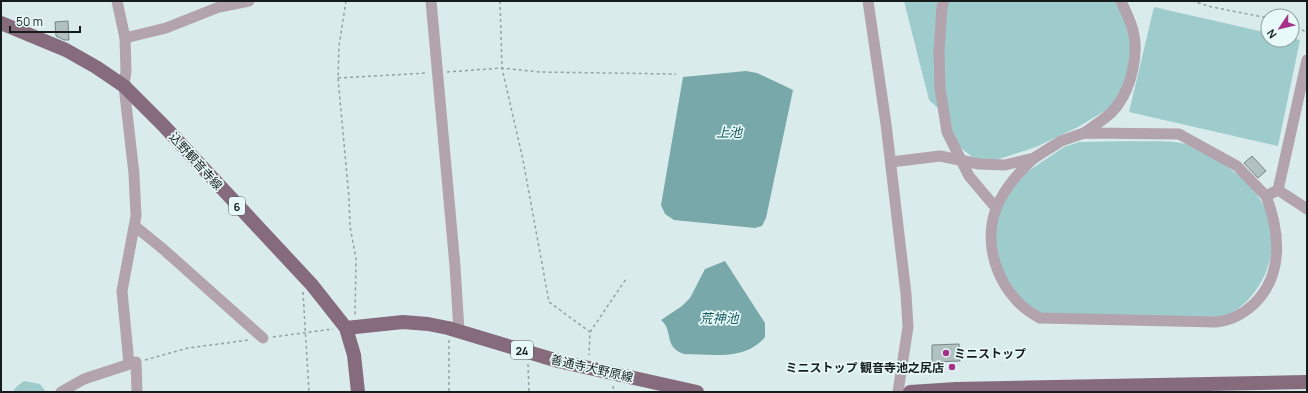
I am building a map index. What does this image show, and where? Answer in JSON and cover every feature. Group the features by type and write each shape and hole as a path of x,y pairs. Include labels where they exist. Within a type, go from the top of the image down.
{"main road":[{"name":"込野観音寺線","path":"1,23 66,50 96,67 124,86 351,328 358,392"},
{"name":"善通寺大野原線","path":"351,328 404,322 428,324 588,368 697,392"},
{"path":"910,392 956,389 1076,389 1307,382"}],"street":[{"path":"117,1 125,38 126,71 124,86 134,174 136,227 122,291 137,392"},
{"path":"125,38 166,28 219,7 249,1"},
{"path":"430,1 455,266 454,330"},
{"path":"868,1 891,162 906,294 908,327 898,392"},
{"path":"944,1 942,7 939,51 940,88 947,132 969,176 996,208"},
{"path":"1084,133 1179,134 1210,149 1237,166 1266,196 1273,214 1277,236 1275,267 1271,280 1258,300 1248,310 1227,321 1216,322 1040,318 1030,313 1007,289 993,257 992,225 996,208 1018,173 1034,158 1061,141 1084,133 1108,116 1119,104 1128,84 1133,66 1135,36 1121,1"},
{"path":"1278,190 1307,60"},
{"path":"891,162 940,156 979,164 1005,165 1034,158"},
{"path":"1266,196 1278,190"},
{"path":"1278,190 1307,209"},
{"path":"136,227 163,249 263,338"},
{"path":"61,392 84,379 132,363"}],"path":[{"path":"132,363 188,348 351,328 356,259 350,226 349,198 338,78 339,46 346,1"},
{"path":"500,1 502,68 523,160 549,302 590,332"},
{"path":"1192,1 1212,7 1260,16"},
{"path":"338,78 502,68 540,72 676,74"},
{"path":"301,273 309,392"},
{"path":"588,368 590,332 626,280"},
{"path":"449,392 454,330"},
{"path":"528,352 529,392"}],"shaded area":[{"path":"904,1 939,1 939,109 929,100"},
{"path":"946,1 1118,1 1132,42 1126,82 1116,104 1078,127 1036,147 996,160 975,159 962,149 953,137 949,123 942,58"},
{"path":"1154,7 1260,31 1260,48 1298,48 1278,146 1129,112"},
{"path":"1079,142 1174,142 1194,147 1224,164 1239,175 1252,188 1262,202 1269,217 1272,234 1271,252 1266,272 1259,286 1249,299 1231,314 1224,317 1040,315 1017,297 996,258 995,227 1004,199 1027,172 1064,147"},
{"path":"24,381 40,384 46,392 13,392 16,387"}],"water":[{"name":"上池","path":"746,71 757,73 793,90 766,218 762,226 755,228 674,220 665,214 661,205 683,77"},
{"name":"荒神池","path":"725,261 765,323 765,337 757,345 738,353 717,355 684,354 673,347 665,324 661,320 682,306 690,298 705,269"}],"building":[{"path":"68,21 69,40 64,40 56,36 55,22"},
{"path":"1252,156 1266,171 1258,178 1244,163"},
{"name":"ミニストップ","path":"959,344 960,361 932,362 932,345"}],"place":[{"name":"ミニストップ","path":"946,353"},
{"name":"ミニストップ 観音寺池之尻店","path":"952,367"}]}
